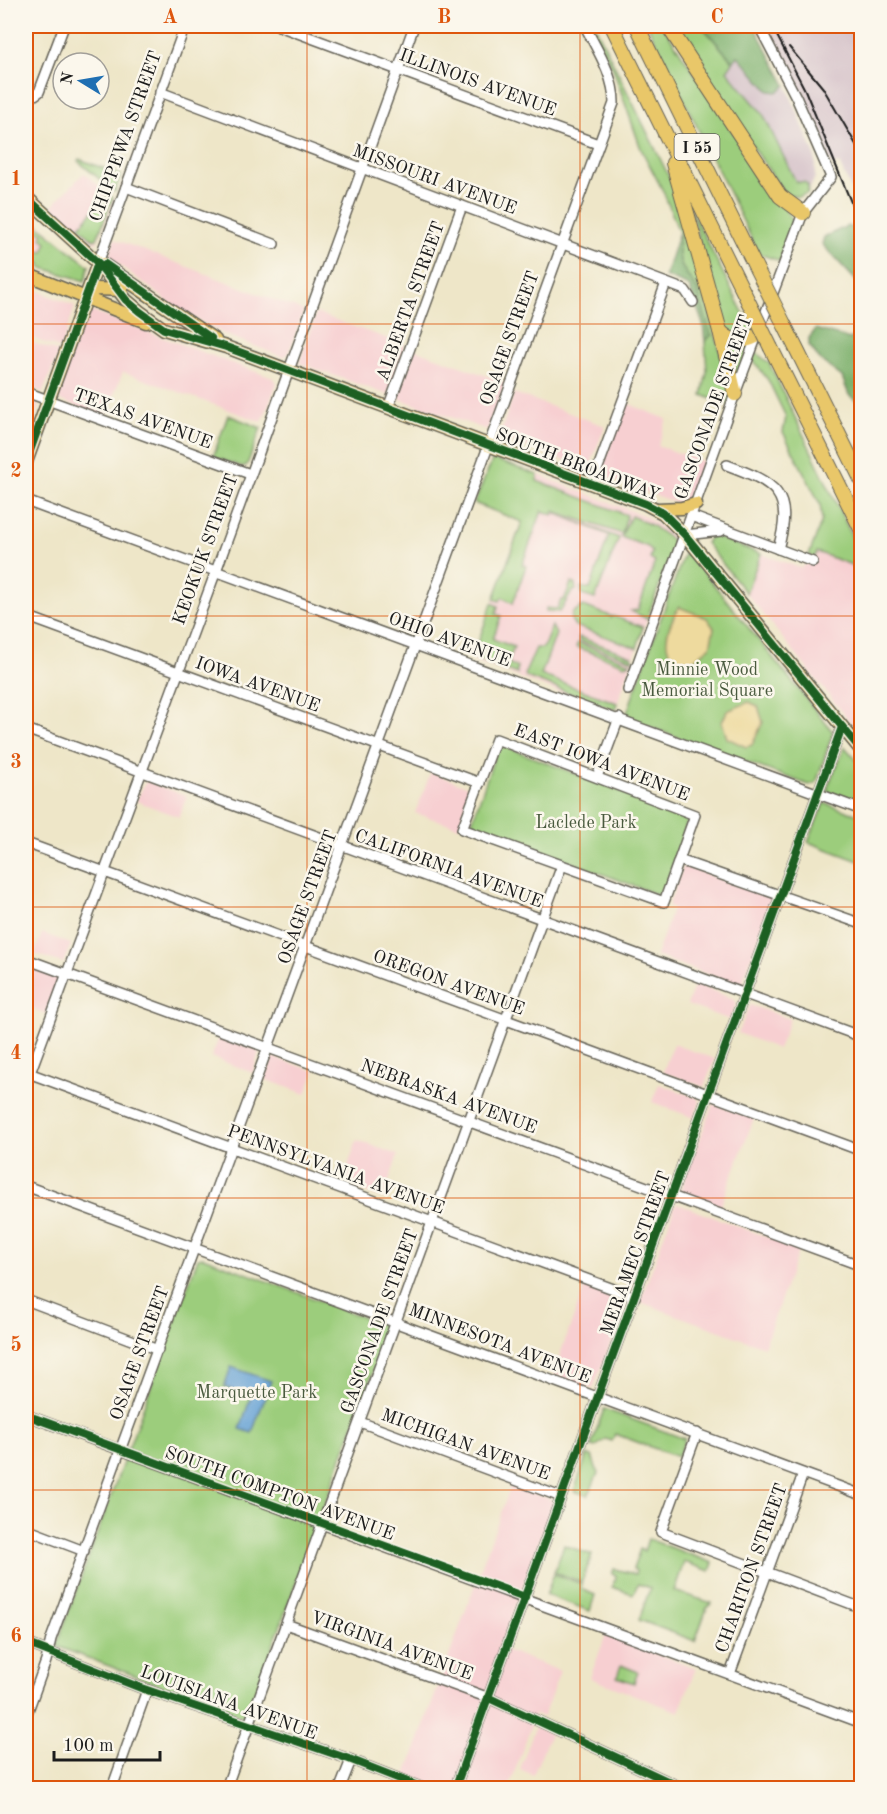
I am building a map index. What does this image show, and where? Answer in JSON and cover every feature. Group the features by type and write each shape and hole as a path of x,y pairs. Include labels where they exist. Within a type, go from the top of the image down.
{"highway":[{"name":"I 55","path":"612,26 861,531"},
{"name":"I 55","path":"637,26 861,481"},
{"path":"668,26 780,196 803,213"},
{"path":"664,132 720,331 735,394"},
{"path":"720,331 736,341 747,341 756,336"}],"main road":[{"name":"SOUTH BROADWAY","path":"26,197 98,262 131,306 164,328 226,347 657,509 685,535 861,751"},
{"name":"SOUTH BROADWAY","path":"98,262 110,267 189,324 226,347"},
{"name":"CHIPPEWA STREET","path":"26,462 98,262"},
{"path":"26,273 86,296 97,304 164,328"},
{"path":"86,296 96,289 118,290 134,295 164,316 189,324"},
{"path":"657,509 682,508 696,504"}],"street":[{"path":"26,101 39,92 64,26"},
{"name":"CHIPPEWA STREET","path":"98,262 185,26"},
{"name":"ILLINOIS AVENUE","path":"279,26 598,144"},
{"name":"KEOKUK STREET","path":"26,1084 27,1073 216,571 414,26"},
{"name":"OSAGE STREET","path":"26,1716 84,1551 614,103 614,88 585,26"},
{"name":"GASCONADE STREET","path":"628,690 803,213 810,200 831,177 792,88 759,26"},
{"name":"MISSOURI AVENUE","path":"160,92 666,282 685,290 693,302"},
{"path":"126,186 274,244"},
{"name":"ALBERTA STREET","path":"388,408 462,206"},
{"path":"592,484 666,282"},
{"name":"TEXAS AVENUE","path":"26,392 250,474"},
{"path":"727,465 761,477 772,487 782,504 786,522 778,549"},
{"name":"OHIO AVENUE","path":"26,501 619,718 861,810"},
{"path":"691,516 813,562"},
{"path":"685,535 713,530 736,533"},
{"name":"IOWA AVENUE","path":"26,616 480,783"},
{"path":"597,777 619,718"},
{"name":"MERAMEC STREET","path":"455,1788 842,727"},
{"name":"CALIFORNIA AVENUE","path":"26,729 861,1038"},
{"name":"EAST IOWA AVENUE","path":"480,783 496,739 597,777 695,815 679,860"},
{"path":"480,783 462,829 664,902 679,860 861,924"},
{"name":"OREGON AVENUE","path":"26,843 861,1151"},
{"name":"GASCONADE STREET","path":"226,1788 562,865"},
{"name":"NEBRASKA AVENUE","path":"26,959 861,1266"},
{"name":"PENNSYLVANIA AVENUE","path":"27,1073 635,1297"},
{"name":"MINNESOTA AVENUE","path":"26,1186 861,1495"},
{"path":"26,1300 158,1350"},
{"name":"SOUTH COMPTON AVENUE","path":"26,1415 322,1525 525,1597 861,1723"},
{"name":"MICHIGAN AVENUE","path":"360,1422 561,1497"},
{"path":"697,1433 661,1532 861,1608"},
{"name":"CHARITON STREET","path":"729,1674 803,1474"},
{"path":"26,1529 84,1551"},
{"name":"VIRGINIA AVENUE","path":"286,1624 489,1698 682,1788"},
{"name":"LOUISIANA AVENUE","path":"26,1643 147,1690 351,1760 423,1788"},
{"path":"112,1788 147,1690"},
{"path":"340,1788 351,1760"}],"shaded area":[{"path":"763,26 861,26 861,211 839,163 832,165"},
{"path":"738,56 769,91 786,85 815,156 815,177 808,193 808,185 804,182 796,182 763,114 727,70"},
{"path":"84,173 115,200 96,244 51,207"},
{"path":"26,211 52,235 40,267 26,262"},
{"path":"114,239 304,311 288,354 283,357 226,335 178,309 109,257"},
{"path":"26,286 75,306 61,349 26,336"},
{"path":"88,310 273,378 277,383 262,422 123,372 105,417 59,400 56,394"},
{"path":"316,313 405,345 388,395 299,363"},
{"path":"26,340 59,352 43,392 26,387"},
{"path":"414,349 506,383 487,430 397,398"},
{"path":"514,393 605,426 589,469 499,437"},
{"path":"26,398 39,405 30,431 26,430"},
{"path":"624,402 667,419 658,446 705,462 691,501 679,504 600,475"},
{"path":"538,475 645,516 676,538 614,713 472,660"},
{"path":"816,552 857,567 862,576 861,735 746,593 761,554 801,568 814,558"},
{"path":"431,772 471,788 459,827 415,813"},
{"path":"146,781 187,796 179,817 136,801"},
{"path":"683,867 689,867 773,899 741,986 656,956 673,908 668,906"},
{"path":"42,933 71,944 63,963 34,954"},
{"path":"26,964 59,978 46,1014 26,1006"},
{"path":"695,984 734,999 736,1004 730,1020 687,1005"},
{"path":"750,1005 790,1019 778,1049 738,1033"},
{"path":"220,1036 259,1051 253,1073 211,1057"},
{"path":"673,1044 715,1059 704,1087 663,1072"},
{"path":"273,1057 315,1071 306,1094 264,1079"},
{"path":"659,1084 698,1098 700,1102 694,1118 652,1102"},
{"path":"713,1104 754,1118 720,1208 680,1191"},
{"path":"357,1140 398,1155 383,1198 342,1183"},
{"path":"678,1204 799,1249 764,1347 640,1302 675,1205"},
{"path":"586,1283 625,1298 627,1301 593,1389 553,1374"},
{"path":"511,1485 550,1499 553,1503 500,1648 560,1671 543,1717 535,1714 509,1788 441,1788 406,1775"},
{"path":"606,1634 696,1668 679,1712 590,1678"},
{"path":"535,1727 550,1734 533,1775 520,1769"}],"green space":[{"path":"590,26 595,26 677,193 731,392 727,405 702,395 707,372 705,342 711,335 697,289 682,268 679,256 679,232 663,191 641,149 613,69"},
{"path":"648,26 663,26 793,221 780,261 759,254"},
{"path":"671,26 702,26 733,62 727,71 763,114 796,182 804,182 808,185 808,193 798,197 785,194"},
{"path":"702,26 754,26 786,85 777,92 769,91 738,56 733,62"},
{"path":"79,159 121,175 115,192 78,161"},
{"path":"108,194 113,198 97,239 94,240 79,227"},
{"path":"690,208 753,332 744,337 726,331"},
{"path":"27,216 89,266 85,281 40,267 41,264 33,260 37,251 43,252 47,242 41,238 43,233 30,228 26,234 30,222 26,220"},
{"path":"847,226 855,229 861,242 861,286 822,244 824,237"},
{"path":"679,232 679,256 682,267 697,289 711,335 705,342 703,324 689,286 665,276"},
{"path":"861,320 862,401 859,403 849,395 842,377 820,360 809,345 809,338 816,329 850,339 856,335"},
{"path":"727,341 749,346 737,379"},
{"path":"755,352 769,363 861,555 861,576 857,567 817,552 814,558 809,555 822,520 820,504 783,432 786,417 768,380 753,360"},
{"path":"228,415 261,428 247,465 243,467 213,457"},
{"path":"493,459 538,475 537,481 627,515 622,534 554,511 553,515 542,511 522,565 526,566 513,603 502,597 500,601 494,599 522,522 474,503"},
{"path":"555,513 619,538 595,599 582,595 581,587 590,589 609,535"},
{"path":"631,516 651,525 675,542 647,619 631,611 638,610 655,562 650,559 652,552 648,547 621,537"},
{"path":"711,535 761,554 746,593 706,543"},
{"name":"Minnie Wood Memorial Square","path":"684,554 689,554 833,732 816,783 809,785 625,718"},
{"path":"571,583 575,584 576,590 572,592 561,610 559,612 546,611 546,608 557,609 561,600 564,600"},
{"path":"492,603 498,606 496,614 501,616 493,639 514,647 508,663 517,667 517,674 473,657"},
{"path":"583,606 611,616 611,618 613,616 643,627 637,648 575,626 571,620 572,613"},
{"path":"552,626 556,634 541,675 617,703 615,710 526,677 525,673 536,648 543,648"},
{"path":"579,637 632,656 633,660 579,641"},
{"path":"578,643 631,663 625,665 576,647"},
{"name":"Laclede Park","path":"503,746 689,817 663,894 659,895 471,825 497,749"},
{"path":"845,747 861,765 861,804 828,792 828,786"},
{"path":"824,803 861,816 861,862 808,842"},
{"name":"Marquette Park","path":"203,1257 384,1325 388,1331 248,1714 242,1716 56,1646 198,1258"},
{"path":"604,1409 685,1439 678,1457 615,1434 612,1441 606,1439 595,1447 591,1446"},
{"path":"587,1455 592,1456 598,1473 588,1496 574,1491"},
{"path":"648,1539 713,1563 710,1571 684,1562 674,1591 712,1603 707,1608 695,1641 639,1620 650,1588 638,1584 633,1594 612,1587 616,1576 612,1574 614,1569 635,1574 636,1570 633,1569 640,1549 644,1551"},
{"path":"564,1545 592,1555 582,1582 554,1572"},
{"path":"554,1574 582,1584 581,1589 595,1595 590,1611 546,1595"},
{"path":"621,1665 638,1672 634,1683 617,1677"}],"sand":[{"path":"679,607 707,618 714,628 710,647 692,661 672,655 668,649 668,633"},
{"path":"749,702 758,706 763,722 752,745 746,747 727,738 722,722 727,711"}],"water":[{"path":"231,1367 271,1381 252,1433 240,1429 251,1396 224,1387"}],"railway":[{"path":"772,26 805,90 862,229"},
{"path":"789,47 823,88 858,148"}],"cycle path":[{"path":"26,197 98,263 126,300 164,329 226,347 646,504 663,513 685,535 862,751"},
{"path":"26,462 98,263"},
{"path":"105,264 211,338"},
{"path":"455,1788 842,727"},
{"path":"26,1415 525,1597"},
{"path":"26,1643 141,1688 349,1759 423,1788"},
{"path":"489,1698 682,1788"}]}
